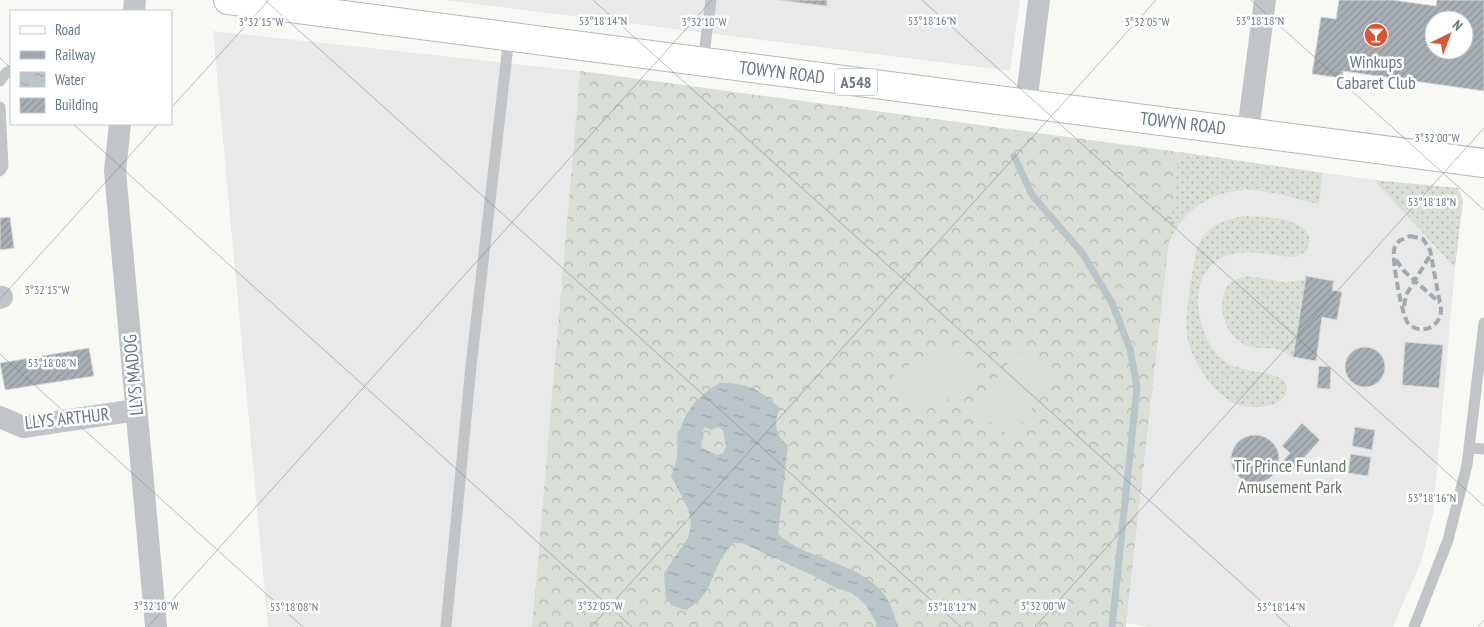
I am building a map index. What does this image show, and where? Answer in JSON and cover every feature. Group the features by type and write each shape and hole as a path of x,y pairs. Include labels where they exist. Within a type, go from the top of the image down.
{"main road":[{"name":"TOWYN ROAD","path":"228,0 1484,163"}],"street":[{"path":"1026,104 1039,0"},
{"path":"1248,131 1265,0"},
{"name":"LLYS MADOG","path":"120,125 115,171 156,627"},
{"name":"LLYS ARTHUR","path":"0,417 23,426 136,410"}],"lane":[{"path":"703,62 712,0"},
{"path":"446,627 471,366 509,37"},
{"path":"0,81 10,71"},
{"path":"0,106 3,166 0,170"},
{"path":"1414,627 1448,540 1469,448 1484,323"},
{"path":"1469,448 1484,449"}],"shaded area":[{"path":"444,0 1020,0 1010,71"},
{"path":"213,31 580,71 532,627 268,627"},
{"name":"Tir Prince Funland Amusement Park","path":"1179,152 1374,180 1455,268 1433,514 1422,559 1393,627 1148,627 1127,623"}],"green space":[{"path":"580,71 1179,152 1126,627 532,627"},
{"path":"1179,152 1322,173 1319,204 1254,190 1220,194 1189,213 1174,233 1168,245"},
{"path":"1374,180 1458,188 1463,200 1455,268"},
{"path":"1243,216 1281,219 1291,222 1306,231 1310,239 1305,252 1293,257 1253,252 1229,255 1215,262 1205,274 1200,288 1198,303 1200,320 1205,335 1213,349 1223,360 1231,365 1273,375 1286,383 1287,392 1283,398 1269,406 1241,406 1226,398 1199,367 1188,340 1188,300 1196,252 1200,242 1211,228 1230,219"},
{"path":"1247,276 1284,282 1306,280 1293,357 1276,349 1255,348 1245,344 1238,340 1228,328 1222,306 1224,293 1231,283"},
{"path":"959,342 979,384 913,415 893,373"},
{"path":"1017,350 1054,378 1011,437 974,410"}],"water":[{"path":"720,383 739,384 753,388 780,408 776,419 776,429 780,438 788,445 778,534 803,550 846,567 871,582 888,600 898,627 876,627 876,622 865,604 852,593 836,588 742,543 734,543 726,552 703,596 696,603 686,610 673,606 666,599 664,573 688,538 691,525 688,508 671,476 678,455 678,437 680,428 688,413 698,399","holes":["705,427 711,430 718,427 723,430 726,447 723,453 717,455 702,448 701,442 704,438 702,432"]}],"building":[{"path":"778,0 827,0 827,6"},
{"name":"Winkups Cabaret Club","path":"1339,0 1392,0 1436,6 1437,0 1484,0 1484,91 1343,71 1342,78 1312,74 1321,17 1336,19"},
{"path":"10,217 14,248 0,250 0,218"},
{"path":"1306,276 1334,281 1332,290 1342,292 1337,320 1322,317 1316,361 1293,357"},
{"path":"1405,342 1443,345 1439,388 1402,385"},
{"path":"1365,347 1379,353 1385,367 1379,381 1365,387 1351,381 1345,367 1351,353"},
{"path":"89,348 94,376 5,390 0,363"},
{"path":"1319,366 1331,367 1330,389 1317,388"},
{"path":"1302,423 1320,440 1292,471 1282,462 1290,453 1282,446"},
{"path":"1355,427 1375,430 1372,450 1352,446"},
{"path":"1250,435 1260,435 1269,439 1275,445 1278,450 1278,468 1269,479 1260,483 1250,483 1241,479 1235,473 1231,464 1231,454 1235,445 1241,439"},
{"path":"1351,454 1371,457 1368,476 1348,473"}],"waterway":[{"path":"1014,156 1032,195 1083,254 1112,303 1130,349 1137,387 1112,627"}],"railway":[{"path":"1410,236 1423,239 1430,250 1441,309 1438,320 1430,328 1419,329 1408,323 1400,300 1394,248 1399,241 1410,236"},
{"path":"1404,306 1406,295 1431,254"},
{"path":"1396,260 1404,271 1440,303"}],"place":[{"name":"Winkups Cabaret Club","path":"1376,35"}]}
